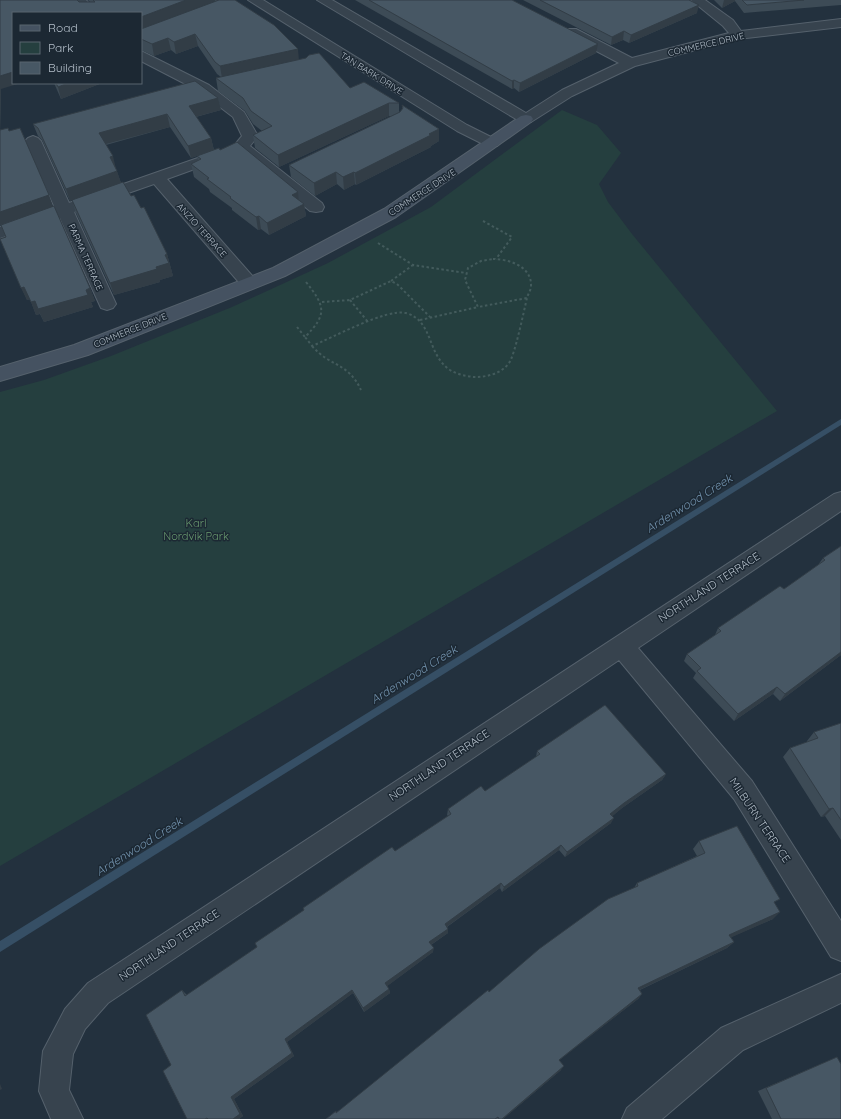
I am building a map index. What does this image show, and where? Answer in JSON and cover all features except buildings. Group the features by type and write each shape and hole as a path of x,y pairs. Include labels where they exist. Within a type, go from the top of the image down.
{"street":[{"path":"79,0 89,12"},
{"name":"TAN BARK DRIVE","path":"254,0 462,128 492,143"},
{"path":"323,0 526,119"},
{"path":"697,0 728,23 738,35"},
{"name":"COMMERCE DRIVE","path":"0,374 81,350 279,272 390,213 526,119 567,93 630,63 738,35 841,24"},
{"path":"558,25 630,63"},
{"path":"142,56 198,86 239,115 246,142 283,173 316,207"},
{"path":"171,90 219,85"},
{"name":"PARMA TERRACE","path":"32,141 65,209 107,304"},
{"path":"0,233 156,177 246,142"},
{"name":"ANZIO TERRACE","path":"156,177 249,283"},
{"name":"NORTHLAND TERRACE","path":"67,1119 54,1091 58,1051 75,1019 98,993 841,500"},
{"name":"MILBURN TERRACE","path":"621,645 743,790 841,947"},
{"path":"638,1119 732,1039 841,988"}],"path":[{"path":"483,222 512,237 496,260"},
{"path":"357,230 413,265 466,273"},
{"path":"312,346 389,314 405,313 420,320 443,364 451,370 466,376 481,377 498,373 510,362 531,285 530,275 521,266 504,259 485,260 468,268 465,280 478,307"},
{"path":"322,302 350,300 391,281 413,265"},
{"path":"305,280 322,302 323,315 314,329 306,337"},
{"path":"391,281 397,284 430,317"},
{"path":"420,320 528,298"},
{"path":"350,300 368,322"},
{"path":"297,327 320,355 346,369 355,377 361,390"}],"green space":[{"name":"Karl Nordvik Park","path":"562,110 597,125 621,153 599,184 608,202 632,234 777,411 0,866 0,392 44,380 111,356 232,307 328,263 431,207"}],"waterway":[{"name":"Ardenwood Creek","path":"0,947 841,422"}]}
